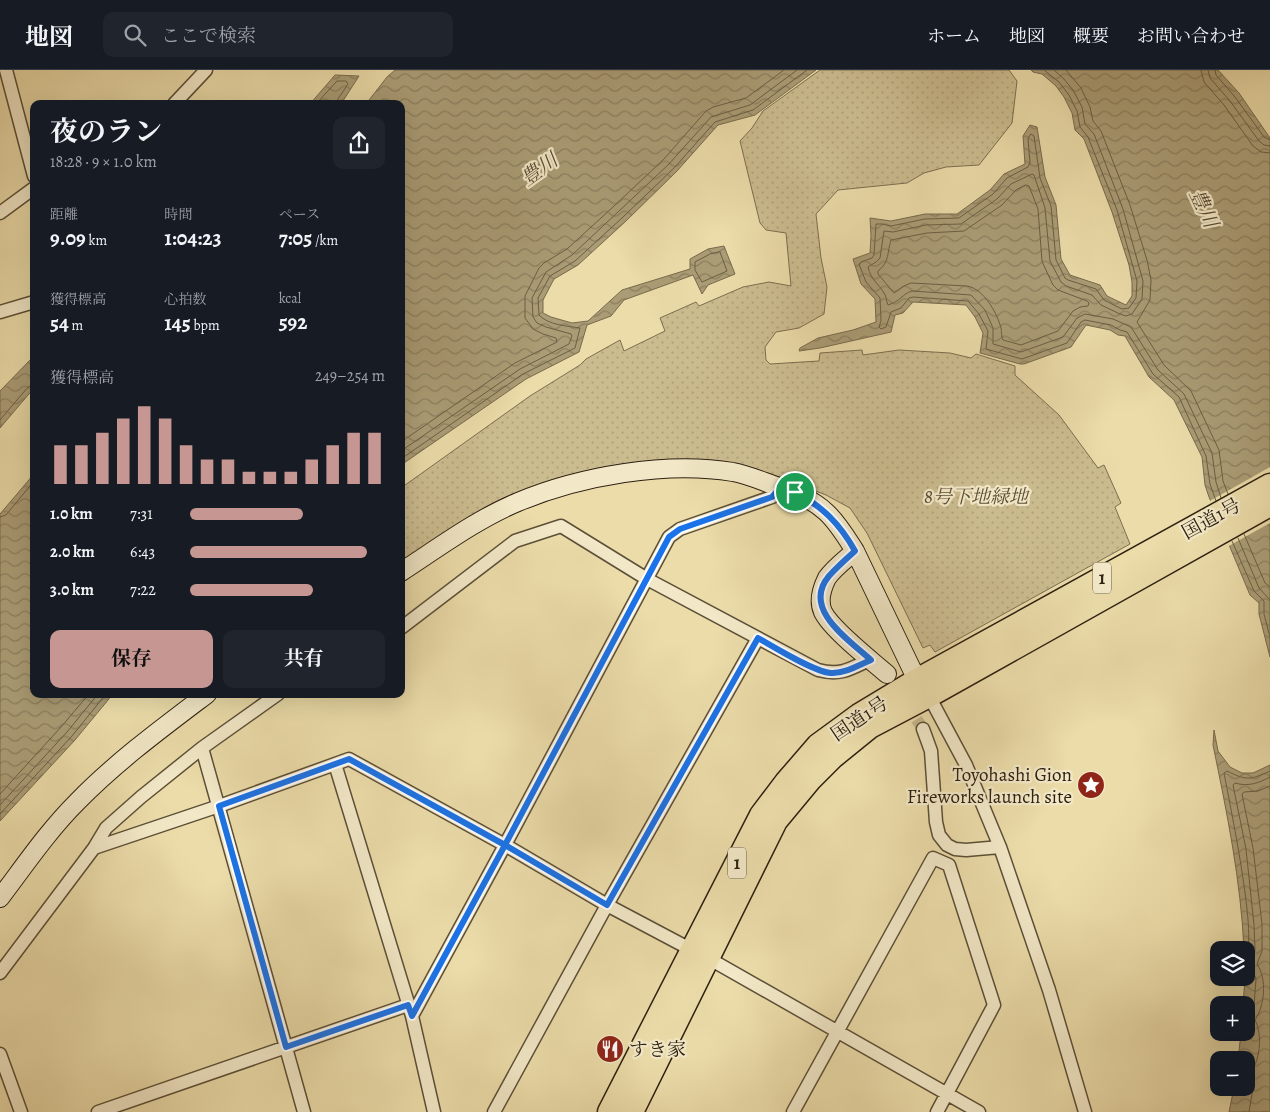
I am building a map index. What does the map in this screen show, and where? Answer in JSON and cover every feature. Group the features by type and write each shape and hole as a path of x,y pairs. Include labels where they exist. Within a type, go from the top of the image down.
{"highway":[{"name":"国道1号","path":"609,1112 776,821 810,780 833,757 870,727 931,684 1270,485"},
{"name":"国道1号","path":"931,684 1270,505"},
{"name":"国道1号","path":"632,1112 700,954"}],"street":[{"path":"6,70 30,161"},
{"path":"178,100 206,70"},
{"path":"0,214 30,191"},
{"path":"0,312 30,303"},
{"path":"405,569 483,520 516,502 590,478 634,472 670,470 733,472 795,492 826,511 843,531 931,684 966,765 1000,847 1049,990 1085,1112"},
{"path":"98,1112 286,1047 410,1010 505,845 669,537 680,529 772,497 780,488"},
{"path":"405,625 515,541 561,526 647,579 818,670 831,673 843,672 871,660"},
{"path":"855,551 828,577 820,599 822,611 835,628 887,674"},
{"path":"494,1112 607,905 758,638"},
{"path":"0,898 50,832 76,802 150,737 202,698"},
{"path":"0,974 94,848 106,828 141,796 202,748 272,698"},
{"path":"923,729 931,751 936,822 939,835 947,845 955,849 1000,847"},
{"path":"202,748 304,1112"},
{"path":"94,848 219,806 349,759 979,1112"},
{"path":"335,764 410,1010 434,1112"},
{"path":"792,1112 932,858 949,865 994,1005 937,1112"},
{"path":"0,1054 20,1112"}],"green space":[{"name":"8号下地緑地","path":"820,70 1009,70 1017,81 1012,123 979,165 946,167 924,173 907,183 838,190 816,214 821,258 827,287 824,314 799,328 776,332 765,347 766,360 770,364 819,361 820,353 862,350 863,355 899,350 950,353 971,358 976,354 1015,366 1015,375 1059,415 1098,468 1104,465 1121,503 1115,507 1130,544 935,652 930,645 923,648 867,533 850,508 826,495 790,481 744,468 584,473 405,564 405,485 530,396 580,365 586,359 620,340 624,351 665,331 660,318 696,302 699,306 743,287 769,282 791,286 786,233 766,230 760,223 740,141 752,128 763,111"}],"water":[{"name":"豊川","path":"395,70 816,70 755,115 718,125 677,171 626,221 578,265 554,279 543,300 543,313 572,323 588,321 622,290 690,269 690,259 708,249 724,246 735,274 708,285 702,294 693,275 624,300 611,316 587,325 579,352 526,379 405,462 405,100 369,100"},
{"name":"豊川","path":"1031,70 1218,70 1239,93 1270,138 1270,657 1259,614 1259,603 1250,595 1209,497 1205,485 1202,457 1174,400 1149,377 1125,336 1118,335 1110,330 1086,325 1071,347 1020,364 980,353 983,333 966,305 913,302 903,313 895,315 891,332 799,351 800,348 818,338 853,330 876,322 875,299 861,284 853,259 870,253 870,218 891,221 925,214 957,214 990,190 1004,174 1025,164 1023,136 1030,125 1037,127 1045,177 1056,205 1061,259 1070,275 1100,285 1107,296 1126,305 1132,296 1129,265 1112,212 1084,139 1075,130 1072,113 1056,86 1042,74"},
{"path":"335,75 359,76 344,100 313,100"},
{"path":"30,360 30,393 0,428 0,391"},
{"path":"30,479 30,698 110,698 75,740 0,821 0,514"},
{"path":"1214,730 1218,751 1230,767 1242,773 1253,773 1270,765 1270,1112 1229,1112 1232,1096 1255,1096 1255,1051 1239,1051 1240,1041 1255,1041 1255,996 1244,996 1244,986 1255,986 1255,941 1243,941 1233,847 1213,745"}],"pier":[{"path":"1270,467 1270,523 1227,547 1208,502"}],"tunnel":[{"path":"887,674 923,729"}],"place":[{"name":"Toyohashi Gion Fireworks launch site","path":"1091,785"},
{"name":"すき家","path":"610,1049"}],"route":[{"path":"795,492 780,488 772,497 680,529 669,537 505,845 349,759 219,806 286,1047 408,1005 412,1016 505,845 607,905 758,638 818,670 831,673 843,672 871,660 835,628 822,611 820,599 828,577 855,551 843,531 826,511 795,492"}]}
